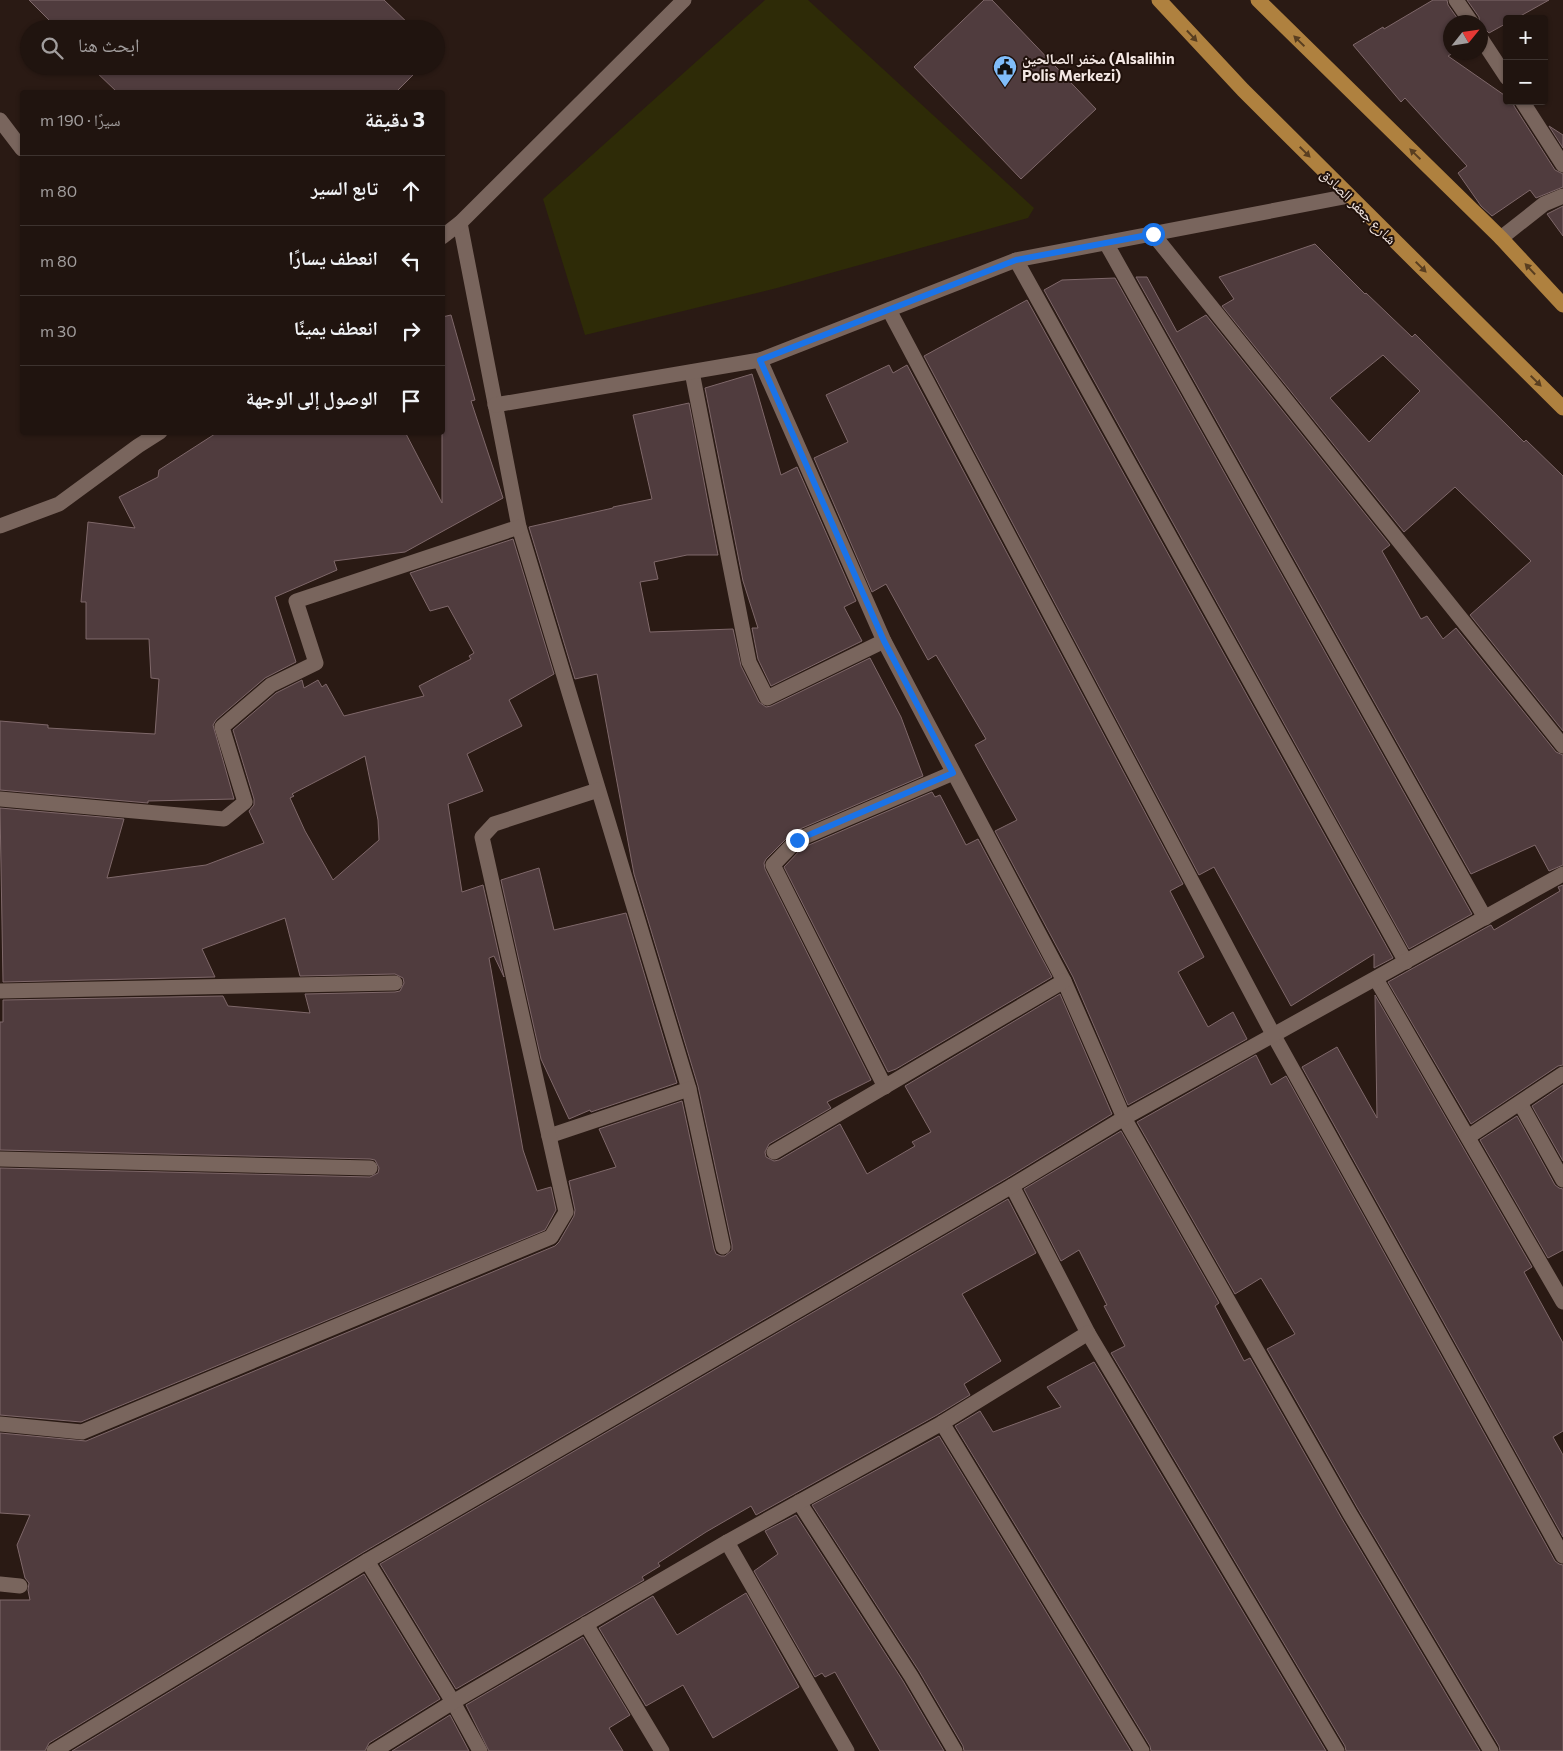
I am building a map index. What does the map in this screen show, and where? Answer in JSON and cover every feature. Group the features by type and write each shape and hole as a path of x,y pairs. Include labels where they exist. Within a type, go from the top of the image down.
{"main road":[{"name":"شارع جعفر الصادق","path":"1159,0 1243,90 1563,408"},
{"path":"1258,0 1501,238 1563,305"}],"street":[{"path":"445,235 460,223 684,0"},
{"path":"1456,0 1466,15"},
{"path":"1488,49 1503,72"},
{"path":"1525,105 1563,165"},
{"path":"0,120 20,146"},
{"path":"495,405 760,360 1016,260 1349,196"},
{"path":"1501,238 1544,204 1563,196"},
{"path":"460,223 519,527 689,1088 723,1247"},
{"path":"1153,234 1563,746"},
{"path":"1106,243 1485,918"},
{"path":"1016,260 1406,962"},
{"path":"889,310 1274,1036 1563,1556"},
{"path":"760,360 884,641 1064,982 1124,1118 1350,1514 1491,1751"},
{"path":"692,372 749,662 767,698 884,641"},
{"path":"0,526 59,504 140,439"},
{"path":"0,799 224,819 246,802 222,728 271,685 316,663 296,601 519,527"},
{"path":"885,1087 773,865 797,840 953,773"},
{"path":"0,1424 82,1432 551,1237 566,1212 482,837 494,824 598,790"},
{"path":"54,1751 367,1561 1012,1186 1124,1118 1563,874"},
{"path":"1376,979 1563,1302"},
{"path":"774,1152 1064,982"},
{"path":"0,991 395,983"},
{"path":"1468,1137 1563,1074"},
{"path":"549,1136 689,1088"},
{"path":"1520,1103 1563,1180"},
{"path":"0,1159 370,1168"},
{"path":"1012,1186 1088,1333 1337,1751"},
{"path":"374,1751 453,1702 727,1542 942,1423 1088,1333"},
{"path":"942,1423 1142,1751"},
{"path":"799,1502 911,1676 955,1751"},
{"path":"727,1542 847,1751"},
{"path":"367,1561 453,1702 480,1751"},
{"path":"0,1584 20,1586"},
{"path":"586,1624 662,1751"}],"shaded area":[{"path":"765,0 808,0 1034,208 1028,218 777,288 585,335 543,199"}],"building":[{"path":"29,0 384,0 405,20 49,20"},
{"name":"مخفر الصالحين (Alsalihin Polis Merkezi)","path":"984,0 992,0 1096,109 1021,179 914,67"},
{"path":"1433,0 1447,0 1455,15 1443,15 1443,60 1454,60 1503,94 1503,105 1514,105 1555,170 1563,174 1563,187 1536,198 1530,190 1492,216 1481,206 1458,173 1467,166 1405,98 1401,102 1353,45 1383,27 1384,29"},
{"path":"1467,0 1549,0 1522,15 1503,15 1503,25 1489,33 1488,15 1478,15"},
{"path":"99,75 413,75 398,90 115,90"},
{"path":"1549,126 1563,135 1563,148"},
{"path":"1563,206 1563,236 1547,214"},
{"path":"1315,244 1412,337 1415,334 1524,442 1526,440 1563,476 1563,731 1470,615 1531,561 1455,487 1404,532 1222,306 1234,299 1219,277","holes":["1383,355 1420,391 1369,442 1330,398"]},
{"path":"1136,277 1147,277 1177,332 1206,315 1390,545 1382,551 1421,619 1427,616 1443,639 1456,628 1556,752 1563,755 1563,865 1549,871 1535,845 1471,874"},
{"path":"1115,278 1472,914 1409,949 1044,290 1062,280"},
{"path":"1027,300 1393,958 1374,968 1374,954 1291,1006 1214,867 1199,875 924,356"},
{"path":"451,315 475,400 471,401 503,498 405,552 334,561 337,570 275,597 296,662 265,678 216,720 213,725 234,799 148,801 148,803 0,790 0,721 48,725 48,728 155,734 159,679 151,678 149,639 86,639 86,602 81,602 88,522 135,528 119,497 158,477 159,470 213,435 407,435 442,503 442,435 445,435 445,316"},
{"path":"889,365 893,373 907,365 1183,884 1170,891 1204,957 1178,972 1208,1027 1233,1012 1247,1039 1128,1105 1073,977 995,831 1017,820 975,745 986,739 936,655 928,660 886,584 872,592 814,458 848,442 826,395"},
{"path":"752,374 781,475 797,467 856,601 844,607 862,641 771,686 758,659 752,628 758,628 743,581 705,388"},
{"path":"689,403 718,555 687,555 654,562 658,579 640,582 650,632 733,629 741,666 759,702 766,707 870,658 901,717 923,776 793,832 764,863 765,869 871,1080 827,1102 831,1108 769,1144 765,1152 766,1157 774,1161 779,1160 840,1124 867,1174 915,1146 912,1142 931,1132 905,1086 1060,994 1112,1114 1007,1178 362,1553 49,1743 45,1751 0,1751 0,1600 30,1600 29,1583 25,1578 17,1545 30,1515 0,1513 0,1433 86,1441 555,1246 574,1216 575,1210 569,1181 616,1167 599,1129 682,1101 714,1249 716,1254 721,1256 725,1256 732,1250 698,1086 634,874 597,674 575,679 529,527 652,499 633,415"},
{"path":"513,539 554,674 509,700 522,726 467,754 483,791 448,804 462,892 483,885 504,977 494,956 489,958 523,1150 537,1191 551,1187 556,1210 545,1230 81,1422 0,1415 0,1168 370,1177 378,1173 379,1168 375,1160 370,1159 0,1150 0,1022 3,1022 3,1000 223,996 228,1006 310,1013 305,994 395,992 400,991 404,983 403,978 395,974 300,976 285,918 202,949 215,977 3,982 0,808 124,819 107,878 206,865 264,843 249,811 254,805 254,799 233,730 276,693 302,680 304,688 318,680 322,687 326,684 344,716 424,696 419,686 471,659 469,656 474,653 448,606 430,611 410,573","holes":["365,756 378,820 379,840 333,880 305,831 290,798 294,796 292,794"]},
{"path":"932,792 935,797 940,795 966,845 978,839 1052,977 888,1072 784,867 802,848"},
{"path":"539,868 554,930 626,913 677,1083 591,1112 590,1110 569,1119 541,1059 501,880"},
{"path":"1563,885 1563,1065 1558,1066 1471,1124 1388,982 1491,925 1494,930 1560,891 1558,887"},
{"path":"1375,995 1532,1267 1524,1272 1563,1343 1563,1431 1553,1437 1563,1455 1563,1537 1302,1067 1337,1047 1377,1118"},
{"path":"1256,1055 1271,1085 1286,1076 1555,1561 1563,1565 1563,1751 1500,1751 1499,1746 1358,1509 1267,1349 1295,1334 1261,1278 1235,1294 1137,1122"},
{"path":"1563,1085 1563,1161 1532,1106"},
{"path":"1517,1116 1555,1185 1563,1189 1563,1250 1548,1258 1480,1140"},
{"path":"1121,1131 1219,1303 1215,1306 1244,1361 1250,1358 1342,1519 1480,1751 1346,1751 1345,1746 1111,1353 1125,1346 1104,1306 1107,1305 1079,1250 1061,1261 1024,1189"},
{"path":"1008,1199 1036,1253 962,1294 1001,1361 964,1384 970,1395 756,1515 751,1506 658,1563 660,1566 642,1577 644,1580 456,1689 380,1564"},
{"path":"1094,1362 1326,1751 1151,1751 1150,1746 955,1426 980,1411 993,1432 1061,1407 1047,1387"},
{"path":"939,1436 1131,1751 964,1751 963,1746 919,1671 812,1505"},
{"path":"796,1515 903,1681 944,1751 880,1751 835,1672 825,1677 822,1673 815,1677 754,1571 778,1554 765,1531"},
{"path":"364,1574 440,1699 369,1743 365,1751 72,1751"},
{"path":"746,1593 799,1687 713,1738 683,1685 646,1706 599,1628 653,1596 677,1635"},
{"path":"583,1637 630,1715 609,1728 623,1751 489,1751 466,1705"},
{"path":"450,1715 469,1751 392,1751"}],"place":[{"name":"مخفر الصالحين (Alsalihin Polis Merkezi)","path":"1005,88"}],"route":[{"path":"797,840 953,773 884,641 760,360 1016,260 1153,234"}]}
